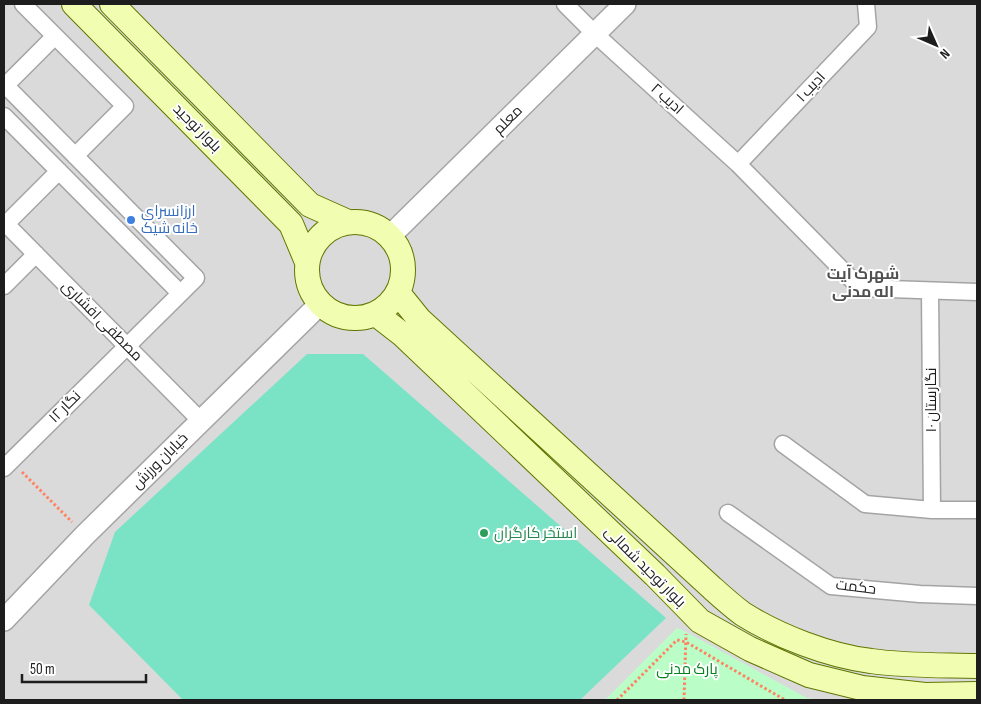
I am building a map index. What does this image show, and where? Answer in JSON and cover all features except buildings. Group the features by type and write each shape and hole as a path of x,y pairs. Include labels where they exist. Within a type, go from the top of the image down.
{"main road":[{"name":"بلوار توحید","path":"74,4 291,224 307,262"},
{"name":"بلوار توحید","path":"112,4 310,205 348,222"},
{"path":"348,222 364,222 378,227 390,236 399,249 403,263 403,279 398,293 389,306 376,314 362,319 346,318 332,313 320,304 311,292 306,277 307,262 312,247 321,235 334,226 348,222"},
{"name":"بلوار توحید شمالی","path":"398,293 419,319 711,587 742,613 787,638 836,654 870,661 977,666"},
{"name":"بلوار توحید شمالی","path":"376,314 439,370 655,575 700,621 750,649 809,675 862,688 925,695 977,694"}],"street":[{"path":"24,4 125,106 75,156 4,86 55,36"},
{"name":"ادیب ۲","path":"566,4 595,34 738,164 860,288 977,292"},
{"name":"معلم","path":"390,236 625,4"},
{"name":"ادیب ۱","path":"738,164 868,27 866,4"},
{"path":"4,116 180,293"},
{"name":"نگار ۱۲","path":"7,464 196,278 75,156"},
{"path":"5,223 59,171"},
{"name":"مصطفی افشاری","path":"5,223 201,421"},
{"path":"4,286 36,254"},
{"name":"نگارستان ۱۰","path":"930,291 932,510"},
{"name":"خیابان ورزش","path":"4,620 85,535 320,304"},
{"path":"783,444 865,504 932,510 977,510"},
{"name":"حکمت","path":"728,513 831,586 920,594 977,596"}],"path":[{"path":"7,464 85,535"},
{"path":"684,700 687,609"},
{"path":"616,700 677,640 686,642 785,700"}],"shaded area":[{"path":"4,4 977,4 977,700 4,700"}],"green space":[{"path":"307,354 363,354 666,618 580,700 183,700 89,605 115,532"},
{"name":"پارک مدنی","path":"677,628 807,698 820,700 605,700"}],"place":[{"name":"ارزانسرای خانه شیک","path":"131,220"},
{"name":"استخر کارگران","path":"484,533"}],"district":[{"name":"شهرک آیت اله مدنی","path":"863,283"}]}
